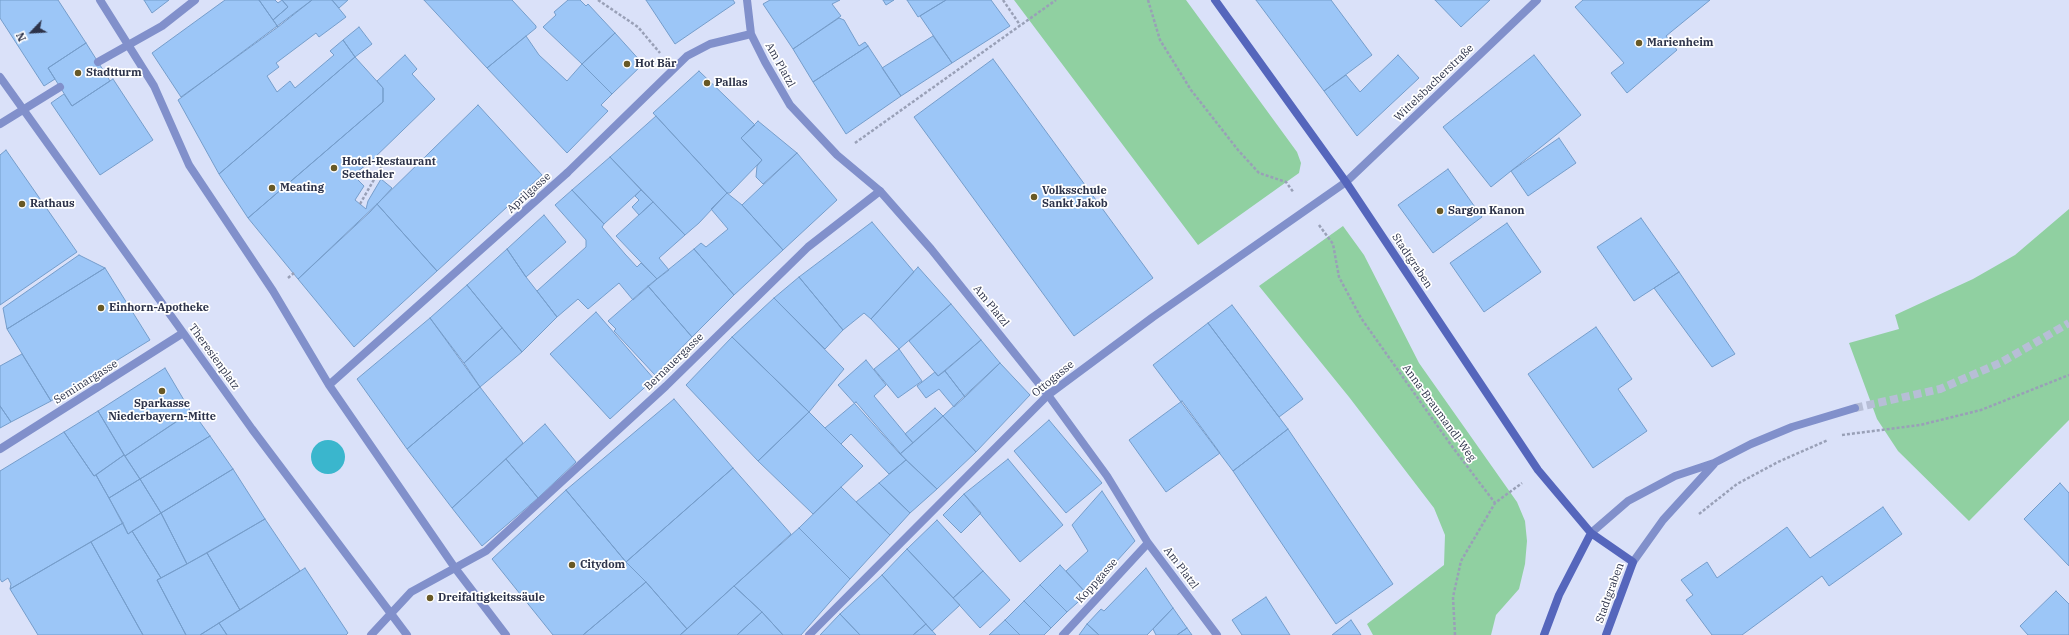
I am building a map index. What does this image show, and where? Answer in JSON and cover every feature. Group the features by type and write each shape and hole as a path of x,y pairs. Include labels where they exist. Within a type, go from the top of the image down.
{"main road":[{"name":"Stadtgraben","path":"1215,0 1346,182 1538,470 1591,533 1633,562 1606,635"},
{"path":"1544,635 1559,596 1591,533"}],"street":[{"path":"100,0 154,86 189,165 272,291 329,385 456,568 506,635"},
{"path":"98,62 162,26 195,0"},
{"name":"Am Platzl","path":"747,0 751,34 765,62 790,105 837,156 880,191 931,248 1048,395 1107,476 1148,543 1217,635"},
{"name":"Wittelsbacherstraße","path":"1346,182 1537,0"},
{"name":"Aprilgasse","path":"329,385 568,173 687,56 710,44 751,34"},
{"name":"Theresienplatz","path":"0,77 183,333 406,635"},
{"path":"0,124 60,87"},
{"name":"Ottogasse","path":"809,635 1048,395 1153,317 1346,182"},
{"name":"Bernauergasse","path":"456,568 486,551 666,386 808,247 880,191"},
{"name":"Seminargasse","path":"0,449 183,333"},
{"path":"1591,533 1628,500 1675,476 1714,463 1751,444 1792,427 1855,408"},
{"path":"1633,562 1663,520 1714,463"},
{"name":"Koppgasse","path":"1063,635 1148,543"},
{"path":"371,635 411,592 456,568"}],"path":[{"path":"598,0 638,27 673,69"},
{"path":"1003,0 1020,25"},
{"path":"837,156 1015,31 1020,25 1056,0"},
{"name":"Anna-Braumandl-Weg","path":"1148,0 1160,40 1191,90 1238,150 1259,173 1286,182 1333,244 1339,277 1361,318 1451,445 1495,502"},
{"path":"360,204 384,162"},
{"path":"1836,436 1920,425 1981,410 2069,375"},
{"path":"1698,515 1738,484 1778,462 1828,439"},
{"path":"1455,635 1453,597 1461,561 1495,502 1538,470"}],"green space":[{"path":"1014,0 1186,0 1297,152 1301,163 1299,173 1198,245"},
{"path":"2069,209 2069,420 1969,521 1898,451 1877,419 1849,343 1899,329 1895,315 1973,279 2015,255"},
{"path":"1343,226 1364,255 1419,363 1517,502 1525,521 1527,541 1525,564 1519,589 1496,615 1491,635 1373,635 1367,624 1444,565 1445,535 1434,508 1349,397 1259,286"}],"water":[{"path":"325,440 331,440 340,445 344,451 344,463 340,469 331,474 325,474 316,469 311,460 311,454 316,445"}],"building":[{"path":"0,0 58,0 86,43 48,68 55,79 44,86 0,18"},
{"path":"144,0 169,0 152,13"},
{"path":"225,0 259,0 278,27 181,97 152,53"},
{"path":"259,0 275,0 278,3 282,0 288,7 273,20"},
{"path":"282,0 312,0 278,27 273,20 288,7"},
{"path":"312,0 332,0 346,17 319,37 316,33 276,63 279,67 267,76 277,92 290,81 295,88 334,55 330,51 343,40 355,57 219,174 178,100"},
{"path":"332,0 348,0 339,8"},
{"path":"424,0 512,0 536,26 536,28 487,68"},
{"path":"568,0 580,0 586,6 588,4 615,33 582,64 543,27 556,15 554,12"},
{"path":"646,0 733,0 735,3 675,44"},
{"path":"770,0 840,0 832,4 841,16 793,49 763,4"},
{"path":"883,0 894,0 886,5"},
{"path":"907,0 946,0 918,17"},
{"path":"946,0 991,0 1010,26 952,63 920,16"},
{"path":"1256,0 1331,0 1372,55 1324,91"},
{"path":"1435,0 1490,0 1461,27"},
{"name":"Marienheim","path":"1583,0 1710,0 1666,36 1677,50 1627,93 1611,73 1624,63 1575,7"},
{"path":"839,18 844,20 859,46 865,42 868,46 813,82 793,49"},
{"path":"359,27 372,44 355,57 343,40"},
{"path":"615,33 643,64 612,94 582,64"},
{"path":"526,36 539,55 567,81 582,64 612,94 601,105 608,111 567,153 487,68"},
{"path":"933,36 952,63 901,96 882,68"},
{"name":"Stadtturm","path":"86,43 110,81 72,106 48,68"},
{"path":"868,46 901,96 846,134 813,82"},
{"name":"Hotel-Restaurant Seethaler","path":"405,55 417,69 412,74 435,99 370,162 353,175 364,186 355,200 366,209 368,201 381,179 392,188 370,212 298,279 248,218 383,102 383,88 377,81"},
{"path":"1398,55 1419,78 1357,136 1324,91 1346,75 1360,92"},
{"path":"1534,55 1581,115 1491,187 1443,127"},
{"path":"355,57 383,88 383,102 248,218 219,174"},
{"path":"993,59 1153,278 1074,336 914,117"},
{"path":"699,71 755,125 741,138 762,160 730,193 727,193 653,113"},
{"path":"113,79 153,140 100,175 51,103 64,94 72,106"},
{"path":"478,105 542,175 437,271 377,204"},
{"path":"656,116 727,193 699,223 685,235 610,157"},
{"path":"758,121 797,153 763,184 756,177 757,166 762,160 741,138"},
{"path":"1559,138 1576,163 1528,196 1511,171"},
{"name":"Rathaus","path":"6,150 77,252 0,305 0,155"},
{"path":"797,153 837,200 783,250 742,205"},
{"path":"610,157 641,190 604,224 572,190"},
{"name":"Sargon Kanon","path":"1448,169 1482,217 1433,253 1398,205"},
{"path":"572,190 604,224 602,227 637,267 641,263 657,279 633,300 619,283 588,309 578,299 557,317 537,291 586,247 586,240 555,205"},
{"path":"641,190 653,202 639,215 632,207 639,200 635,196"},
{"path":"727,193 742,205 783,250 734,295 694,249 701,243 706,247 728,229 711,209"},
{"path":"653,202 685,235 659,258 669,270 657,279 616,236"},
{"path":"377,204 437,271 354,347 298,279"},
{"path":"544,215 566,242 526,277 507,249"},
{"path":"1641,218 1679,272 1634,301 1597,247"},
{"path":"872,222 914,272 871,319 864,313 843,330 799,277"},
{"path":"1507,223 1541,272 1484,312 1450,263"},
{"path":"507,249 526,277 557,317 522,352 467,285"},
{"path":"694,249 734,295 692,337 648,286"},
{"path":"79,255 105,268 7,329 3,308"},
{"path":"918,267 951,304 899,349 871,319"},
{"path":"105,268 150,340 51,401 7,329"},
{"path":"1679,272 1735,354 1712,367 1654,288"},
{"path":"799,277 843,330 825,349 774,298"},
{"path":"467,285 502,328 464,363 430,318"},
{"path":"648,286 692,337 655,375 614,331 616,329 608,321"},
{"path":"774,298 844,369 809,412 732,337"},
{"path":"951,304 981,340 938,376 909,341"},
{"path":"1232,305 1303,399 1279,417 1208,323"},
{"path":"596,312 654,379 610,419 550,354"},
{"path":"430,318 480,387 407,449 357,379"},
{"path":"1208,323 1288,429 1233,471 1153,365"},
{"path":"1596,327 1632,379 1618,389 1647,431 1593,468 1528,374"},
{"path":"502,328 522,352 480,387 464,363"},
{"path":"732,337 809,412 758,461 686,385"},
{"path":"981,340 1000,363 965,397 945,371"},
{"path":"899,349 922,381 898,398 874,369"},
{"path":"22,354 51,401 11,422 0,406 0,366"},
{"path":"866,360 886,385 874,396 913,443 900,454 838,385"},
{"path":"1000,363 1030,395 976,452 943,416"},
{"path":"165,368 191,412 125,456 98,411"},
{"path":"945,371 965,397 954,407 939,389 926,398 917,386 935,372 938,376"},
{"path":"480,387 523,443 452,508 407,449"},
{"path":"674,399 733,468 626,562 566,490"},
{"path":"1182,401 1220,453 1166,492 1129,440"},
{"path":"856,402 906,460 889,474 851,434 841,444 825,428"},
{"path":"0,406 11,422 0,428"},
{"path":"935,408 943,416 913,443 905,434"},
{"path":"98,411 124,455 94,476 64,432"},
{"path":"192,411 210,436 140,479 125,456"},
{"path":"809,412 863,466 813,514 758,461"},
{"path":"943,416 976,452 937,489 900,454"},
{"path":"1049,420 1102,483 1066,513 1014,451"},
{"path":"545,424 576,462 538,498 506,459"},
{"path":"1288,429 1393,584 1336,624 1233,471"},
{"path":"64,432 94,476 96,475 123,523 10,589 11,584 8,578 2,582 0,579 0,471"},
{"path":"210,436 233,469 161,513 140,479"},
{"path":"124,455 140,479 109,498 96,475"},
{"path":"506,459 538,498 482,546 452,508"},
{"path":"1008,459 1063,525 1020,562 964,494"},
{"path":"906,460 937,489 910,513 879,483"},
{"path":"733,468 791,534 687,629 646,582 626,562"},
{"path":"233,469 265,519 187,564 161,513"},
{"path":"140,479 161,513 128,534 109,498"},
{"path":"879,483 910,513 890,535 856,502"},
{"path":"2060,483 2069,493 2069,566 2024,519"},
{"path":"841,487 890,535 850,579 799,528"},
{"path":"566,490 626,562 646,582 583,635 553,635 492,559"},
{"path":"1102,491 1135,541 1087,594 1066,571 1088,551 1072,525"},
{"path":"964,494 981,513 961,533 943,515"},
{"path":"1883,507 1902,534 1829,586 1822,576 1742,635 1712,635 1686,600 1693,595 1681,580 1707,562 1717,578 1787,527 1810,558"},
{"path":"161,513 187,564 161,578 132,531"},
{"path":"265,519 300,571 240,610 207,553"},
{"path":"937,520 983,571 953,598 907,549"},
{"path":"123,523 128,534 132,531 161,578 157,580 186,635 143,635 91,542"},
{"path":"799,528 850,579 801,635 783,635 762,612 734,586"},
{"path":"91,542 143,635 38,635 10,589"},
{"path":"907,549 960,605 932,631 882,575"},
{"path":"207,553 240,610 200,635 186,635 157,580"},
{"path":"1060,565 1087,594 1067,612 1040,585"},
{"path":"305,568 348,633 346,635 227,635 219,623"},
{"path":"1146,568 1173,608 1147,635 1099,635 1087,624 1101,609 1104,611"},
{"path":"983,571 1010,600 980,628 953,598"},
{"path":"882,575 926,624 913,635 860,635 840,614"},
{"path":"646,582 687,629 680,635 583,635"},
{"path":"1040,585 1067,612 1051,628 1024,601"},
{"path":"734,586 762,612 737,635 680,635"},
{"path":"2056,591 2069,604 2069,635 2028,635 2020,626"},
{"path":"1266,597 1290,635 1242,635 1232,620"},
{"path":"1024,601 1051,628 1044,635 1020,635 1005,620"},
{"path":"1173,608 1187,628 1177,635 1156,635 1153,629"},
{"path":"762,612 783,635 737,635"},
{"path":"840,614 860,635 820,635"},
{"path":"1005,620 1020,635 989,635"},
{"path":"1351,620 1361,635 1332,635"},
{"path":"219,623 227,635 200,635"},
{"path":"926,624 936,635 913,635"},
{"path":"1087,624 1099,635 1079,635"},
{"path":"1187,628 1192,635 1177,635"}],"tunnel":[{"path":"1855,408 1940,389 2000,363 2069,323"}],"place":[{"name":"Marienheim","path":"1639,43"},
{"name":"Hot Bär","path":"627,64"},
{"name":"Stadtturm","path":"78,73"},
{"name":"Pallas","path":"707,83"},
{"name":"Hotel-Restaurant Seethaler","path":"334,168"},
{"name":"Meating","path":"272,188"},
{"name":"Volksschule Sankt Jakob","path":"1034,197"},
{"name":"Rathaus","path":"22,204"},
{"name":"Sargon Kanon","path":"1440,211"},
{"name":"Einhorn-Apotheke","path":"101,308"},
{"name":"Sparkasse Niederbayern-Mitte","path":"162,391"},
{"name":"Citydom","path":"572,565"},
{"name":"Dreifaltigkeitssäule","path":"430,598"}]}
